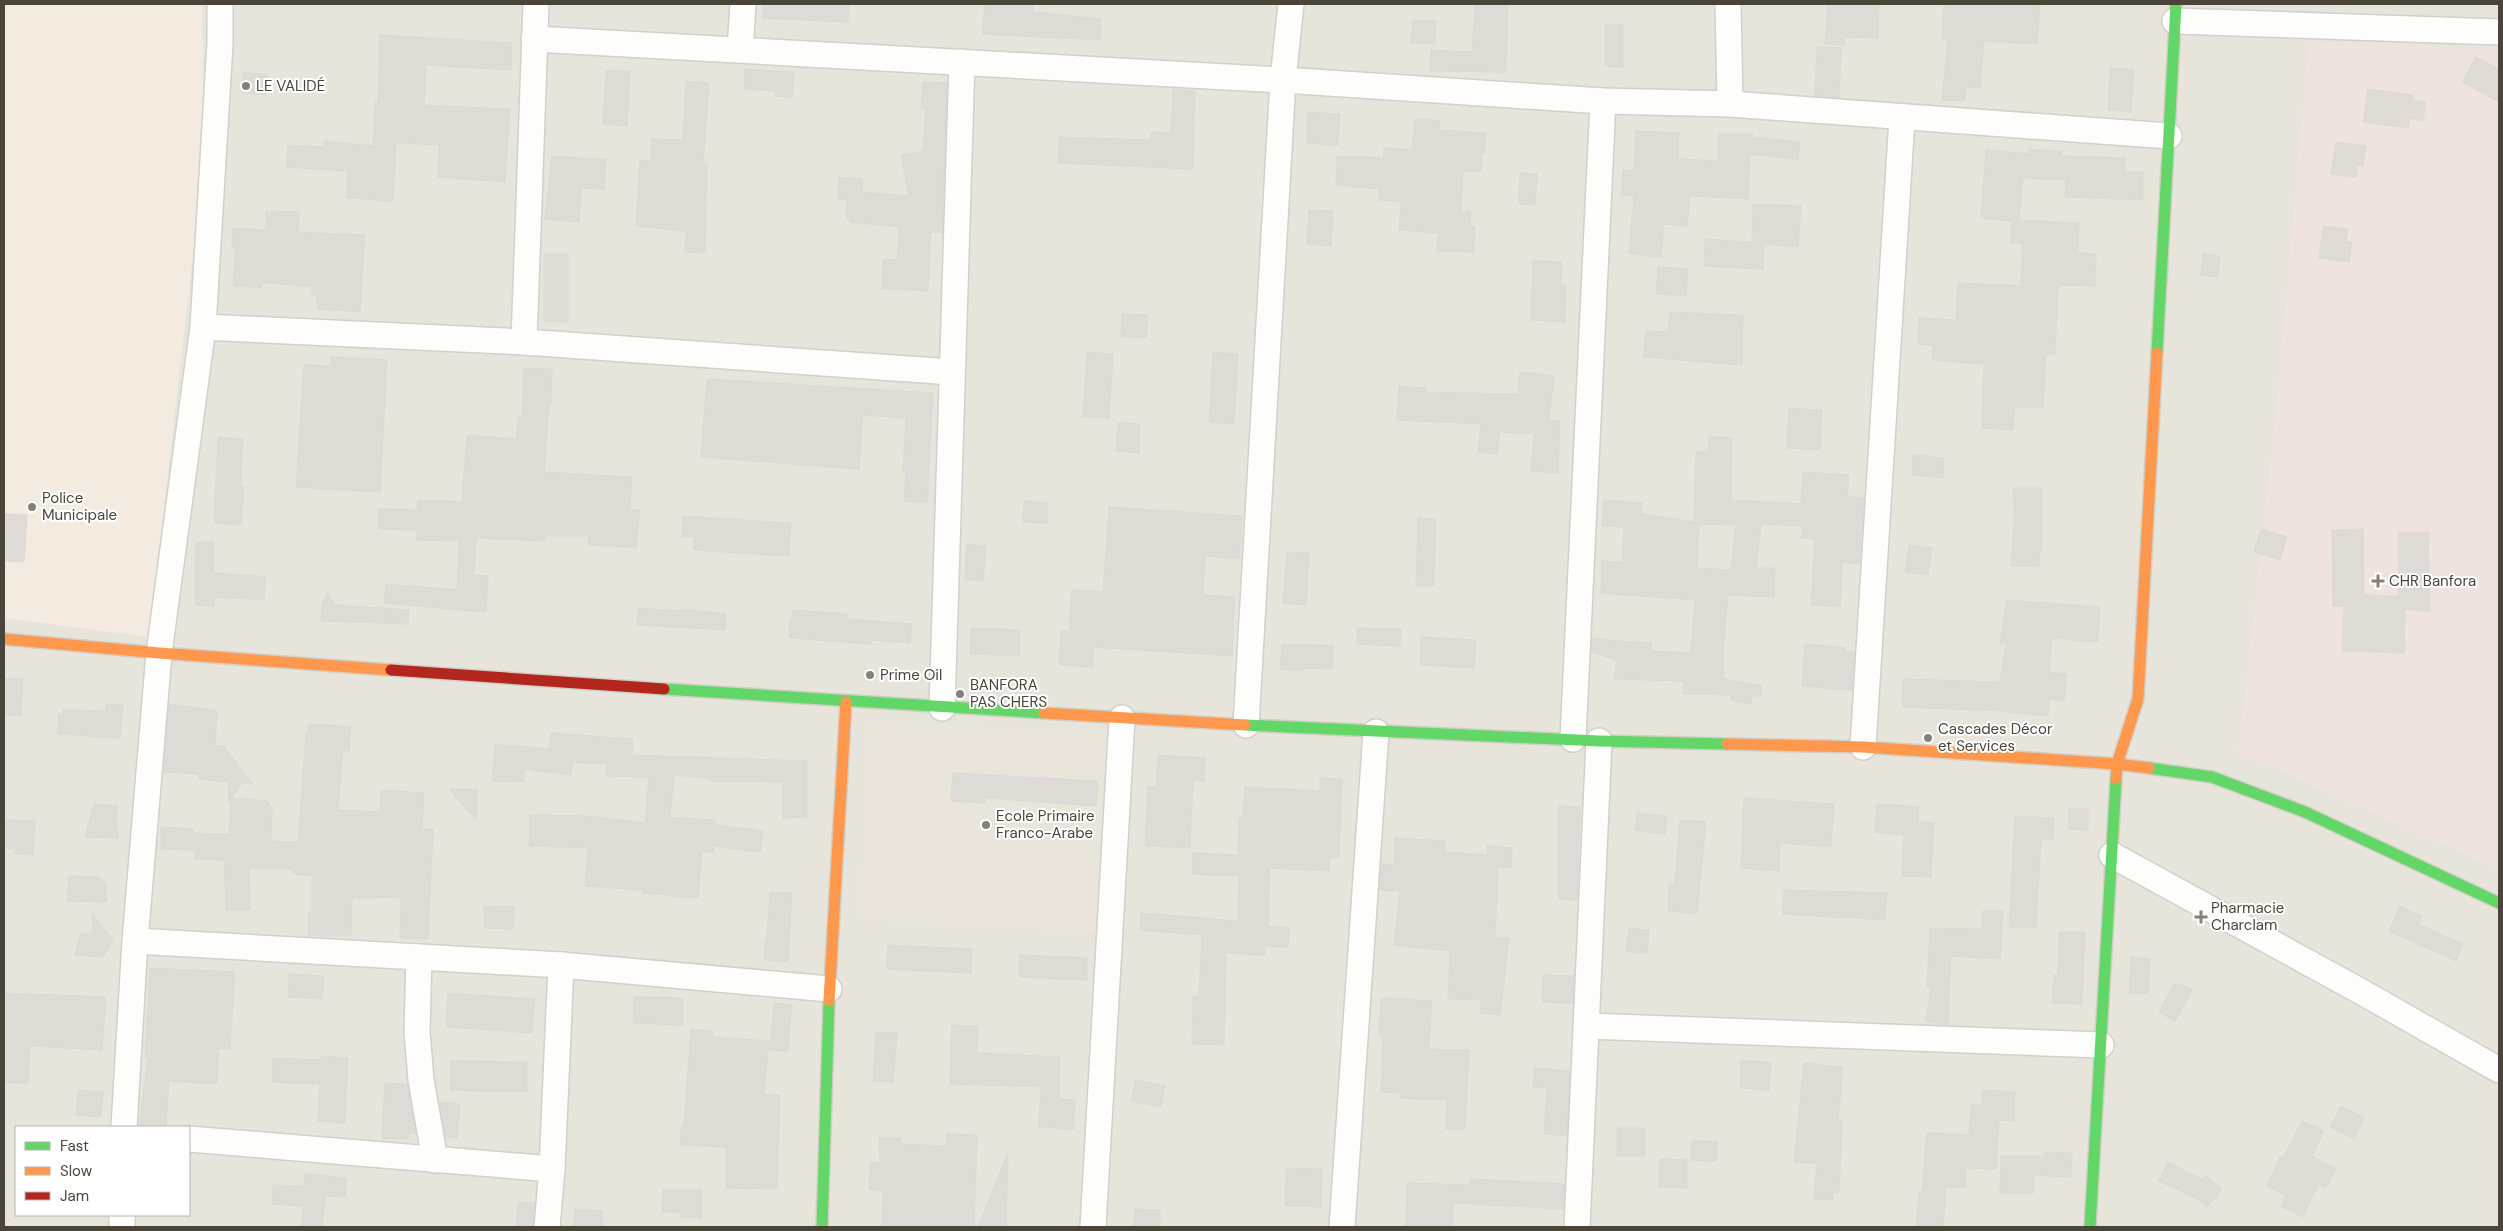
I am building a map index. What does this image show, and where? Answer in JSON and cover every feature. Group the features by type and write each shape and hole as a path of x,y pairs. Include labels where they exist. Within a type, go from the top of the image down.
{"main road":[{"path":"2090,1227 2117,764 2138,699 2175,12"},
{"path":"4,639 159,653 942,708 1376,732 1864,747 2117,764 2212,776 2305,812 2499,903"},
{"path":"822,1227 829,989 846,702"}],"street":[{"path":"124,1126 135,941 159,653 202,327 220,43 220,4"},
{"path":"524,342 536,4"},
{"path":"740,50 743,4"},
{"path":"1246,725 1283,80 1291,4"},
{"path":"1728,4 1730,104"},
{"path":"2175,12 2499,32"},
{"path":"534,38 1283,80 1602,101 1730,104 2169,136"},
{"path":"942,708 962,62"},
{"path":"1573,739 1602,101"},
{"path":"1864,747 1902,118"},
{"path":"202,327 524,342 952,372"},
{"path":"1093,1227 1122,718"},
{"path":"1342,1227 1376,732"},
{"path":"1577,1227 1588,1026 1599,740"},
{"path":"2112,854 2499,1070"},
{"path":"135,941 561,965 829,989"},
{"path":"419,957 416,1031 421,1080 436,1160"},
{"path":"547,1227 552,1170 561,965"},
{"path":"1588,1026 2101,1045"},
{"path":"190,1139 552,1170"}],"shaded area":[{"path":"4,4 2499,4 2499,1227 4,1227"},
{"path":"4,4 202,4 204,160 149,637 4,618"},
{"name":"CHR Banfora","path":"2308,42 2499,50 2499,870 2238,752 2276,409"},
{"name":"Ecole Primaire Franco-Arabe","path":"868,722 1114,729 1103,934 859,921"}],"building":[{"path":"764,4 849,4 848,22 763,18"},
{"path":"985,4 1033,4 1034,12 1101,19 1100,40 982,34"},
{"path":"1475,4 1508,4 1506,72 1430,71 1431,50 1472,52"},
{"path":"1828,4 1879,4 1878,38 1845,37 1844,45 1825,44"},
{"path":"1944,4 2040,4 2037,44 1984,41 1980,88 1966,87 1965,101 1942,100 1948,39 1942,38"},
{"path":"1413,20 1436,21 1435,44 1411,43"},
{"path":"1605,25 1623,25 1623,67 1605,66"},
{"path":"380,35 512,43 511,70 426,65 424,105 510,109 505,182 438,177 439,145 396,144 393,201 347,198 348,171 287,167 288,145 324,147 324,141 373,146 375,102 378,102"},
{"path":"1817,47 1841,48 1839,97 1815,95"},
{"path":"2476,57 2499,69 2499,102 2462,82"},
{"path":"2110,68 2134,70 2131,112 2108,110"},
{"path":"745,69 794,72 792,97 775,96 775,91 744,89"},
{"path":"606,70 630,72 627,126 603,124"},
{"path":"243,73 268,74 266,95 242,93"},
{"path":"686,81 709,83 703,164 707,164 705,253 685,252 686,231 636,226 640,160 651,161 652,139 683,140"},
{"path":"923,82 947,83 942,233 931,232 928,291 882,288 883,259 897,260 899,227 850,222 850,219 846,219 847,200 838,199 839,177 863,179 862,192 909,196 901,155 923,151 926,109 921,109"},
{"path":"2368,89 2413,95 2412,100 2426,102 2423,121 2410,118 2408,128 2363,122"},
{"path":"1173,90 1195,91 1193,169 1058,163 1059,137 1151,140 1151,132 1171,133"},
{"path":"1308,112 1340,114 1338,145 1307,143"},
{"path":"1415,119 1440,121 1439,130 1486,133 1484,154 1481,154 1482,171 1463,171 1461,211 1471,211 1470,226 1475,226 1474,252 1437,251 1438,233 1399,230 1401,201 1379,200 1379,189 1336,185 1337,156 1383,158 1384,148 1412,150"},
{"path":"1636,131 1679,133 1678,159 1718,161 1718,134 1753,134 1753,137 1800,142 1798,160 1750,154 1748,199 1690,196 1687,226 1664,224 1661,257 1629,254 1634,196 1621,195 1623,170 1634,171"},
{"path":"2336,142 2366,146 2363,166 2357,165 2356,177 2331,174"},
{"path":"2029,149 2062,152 2062,156 2125,158 2124,172 2143,172 2143,200 2065,197 2066,180 2023,178 2019,220 2079,223 2078,253 2096,254 2095,286 2058,285 2055,354 2046,354 2043,408 2015,407 2013,430 1982,428 1984,364 1932,360 1933,345 1918,344 1919,318 1956,320 1958,283 2021,286 2022,243 2011,243 2012,221 1981,218 1986,150 2029,154"},
{"path":"552,156 606,160 604,189 581,188 579,222 545,219"},
{"path":"1520,173 1537,174 1535,205 1519,204"},
{"path":"1753,204 1801,206 1798,247 1764,244 1763,269 1704,266 1705,239 1752,242"},
{"path":"1309,210 1333,211 1331,246 1307,244"},
{"path":"266,211 299,212 298,232 365,235 360,312 317,309 317,296 312,295 312,287 262,282 262,288 233,286 235,248 232,248 233,228 266,230"},
{"path":"2323,226 2348,229 2346,241 2352,242 2349,262 2319,258"},
{"path":"544,254 568,254 568,322 544,321"},
{"path":"2203,254 2220,256 2218,277 2201,275"},
{"path":"1533,261 1562,262 1561,285 1566,285 1565,322 1531,320"},
{"path":"1658,267 1688,269 1686,296 1656,294"},
{"path":"1670,312 1743,315 1742,365 1643,357 1646,331 1668,332"},
{"path":"1122,314 1148,315 1146,338 1121,336"},
{"path":"1087,352 1113,354 1109,418 1083,416"},
{"path":"1213,352 1238,354 1234,424 1209,422"},
{"path":"331,357 387,360 380,492 296,487 304,365 331,366"},
{"path":"524,368 552,369 551,404 549,404 544,472 632,477 630,509 640,510 636,547 588,545 588,536 545,536 545,541 476,538 474,575 488,576 486,612 384,603 386,584 457,590 459,541 416,540 417,530 378,529 378,509 417,510 418,500 462,502 467,435 517,439 518,417 522,417"},
{"path":"1520,372 1554,376 1549,420 1560,421 1558,473 1531,471 1534,434 1500,432 1497,454 1478,452 1481,424 1397,420 1399,386 1426,388 1426,392 1518,394"},
{"path":"707,379 933,393 927,503 904,501 906,472 903,472 906,418 863,415 859,469 701,457"},
{"path":"1789,408 1822,410 1820,450 1787,448"},
{"path":"1118,423 1140,424 1139,453 1116,451"},
{"path":"218,437 243,439 240,487 244,487 241,525 214,523"},
{"path":"1709,437 1732,438 1731,500 1801,504 1803,472 1849,475 1847,496 1864,498 1859,564 1842,562 1840,607 1811,605 1815,539 1801,538 1803,526 1761,524 1756,568 1775,568 1774,597 1728,595 1723,654 1724,679 1762,686 1761,696 1752,696 1751,704 1730,700 1731,695 1683,694 1684,681 1614,679 1617,660 1591,652 1592,639 1652,643 1651,651 1691,653 1695,600 1601,593 1602,561 1623,562 1624,527 1602,526 1604,500 1642,503 1641,514 1694,522 1696,452 1708,452","holes":["1699,524 1736,525 1731,570 1697,568"]},
{"path":"1913,455 1944,458 1943,478 1912,475"},
{"path":"2013,488 2042,488 2042,550 2040,550 2039,567 2011,566 2014,525"},
{"path":"1024,501 1048,503 1047,523 1023,522"},
{"path":"1109,507 1242,516 1239,559 1205,556 1203,595 1235,597 1232,656 1094,647 1092,667 1059,665 1061,631 1069,631 1072,590 1103,592"},
{"path":"4,514 27,515 24,562 4,561"},
{"path":"683,516 791,523 789,556 693,550 694,537 682,536"},
{"path":"1418,518 1436,519 1434,586 1416,586"},
{"path":"2261,529 2287,537 2280,560 2254,552"},
{"path":"2363,529 2364,595 2399,596 2398,533 2428,532 2430,612 2405,609 2404,653 2342,651 2344,607 2333,606 2332,530"},
{"path":"196,542 214,542 214,573 265,577 264,600 214,597 214,606 195,605"},
{"path":"967,544 986,546 983,581 965,579"},
{"path":"1909,545 1932,548 1928,575 1905,572"},
{"path":"1287,552 1309,553 1306,605 1283,603"},
{"path":"327,593 335,605 409,610 408,624 321,621 322,604"},
{"path":"2007,600 2100,607 2098,642 2052,638 2049,672 2067,674 2064,701 2049,699 2048,716 2002,711 1902,707 1903,679 2000,682 2006,644 2000,644"},
{"path":"638,608 683,611 683,609 726,614 725,630 637,625"},
{"path":"793,610 847,614 847,619 912,624 910,643 872,640 872,644 789,638 790,618 792,618"},
{"path":"971,628 1020,630 1020,656 970,654"},
{"path":"1357,628 1401,629 1400,646 1357,644"},
{"path":"1421,637 1476,640 1474,668 1420,665"},
{"path":"1282,644 1333,646 1333,669 1303,668 1303,671 1280,669"},
{"path":"1805,644 1845,648 1845,651 1854,652 1852,690 1802,686"},
{"path":"4,678 23,679 21,716 4,714"},
{"path":"106,704 123,705 120,738 57,734 59,714 63,714 63,710 106,711"},
{"path":"169,704 217,711 215,746 223,745 253,784 242,783 232,798 267,801 272,807 271,841 298,842 306,733 308,734 309,724 351,727 349,751 343,751 338,810 380,812 381,790 424,793 422,829 433,830 428,939 400,938 401,897 352,898 351,936 308,936 308,912 312,912 312,875 293,874 294,869 249,869 250,910 226,910 224,860 195,859 195,850 161,849 161,827 194,829 194,833 229,834 231,799 229,803 228,782 198,779 198,774 164,772"},
{"path":"551,733 633,739 632,755 807,761 807,817 783,818 783,782 708,781 708,778 674,775 670,817 715,820 715,825 763,831 760,852 714,846 714,852 702,852 698,898 642,893 642,890 585,886 588,848 529,846 530,815 587,816 645,823 649,777 606,776 606,764 573,762 571,775 525,769 524,782 492,781 495,744 549,749"},
{"path":"1158,755 1205,758 1204,781 1193,780 1190,848 1145,846 1148,787 1156,787"},
{"path":"953,773 1098,781 1096,806 986,798 985,803 951,801"},
{"path":"1320,778 1342,779 1339,858 1330,858 1329,871 1270,868 1268,926 1289,928 1288,947 1265,946 1265,955 1226,953 1224,1045 1192,1044 1193,996 1199,996 1202,935 1140,930 1141,913 1238,921 1239,876 1192,874 1193,853 1238,855 1239,818 1243,818 1245,787 1320,791"},
{"path":"449,789 477,790 476,820"},
{"path":"1744,798 1834,804 1831,847 1780,843 1779,871 1741,868"},
{"path":"94,804 117,806 116,824 119,838 85,837"},
{"path":"1877,804 1919,807 1918,822 1934,823 1931,877 1902,876 1904,835 1875,832"},
{"path":"1558,806 1580,807 1577,900 1558,899"},
{"path":"2069,809 2088,809 2088,830 2068,829"},
{"path":"1637,813 1667,817 1665,834 1635,830"},
{"path":"2015,816 2054,818 2053,840 2041,839 2036,928 2009,927"},
{"path":"4,820 35,821 33,855 15,854 15,849 4,848"},
{"path":"1680,820 1706,822 1697,913 1668,911 1669,884 1675,884"},
{"path":"1395,838 1445,841 1444,852 1487,855 1487,846 1512,848 1511,868 1498,867 1495,937 1509,938 1500,1015 1480,1013 1481,1000 1448,999 1450,951 1394,945 1400,891 1380,890 1381,864 1394,865"},
{"path":"69,876 99,877 106,885 107,902 67,901"},
{"path":"1784,890 1887,893 1885,920 1783,914"},
{"path":"770,892 792,893 788,962 764,960"},
{"path":"484,906 515,907 513,929 484,928"},
{"path":"2400,906 2422,916 2418,924 2463,944 2456,961 2389,931"},
{"path":"1982,911 2003,911 2000,959 1951,956 1948,1025 1926,1021 1931,988 1927,988 1930,928 1982,929"},
{"path":"92,913 113,941 103,957 75,955 81,934 93,933"},
{"path":"1629,928 1649,930 1647,953 1626,951"},
{"path":"2059,932 2085,932 2082,1004 2052,1003 2054,975 2058,975"},
{"path":"888,945 972,949 971,973 887,969"},
{"path":"1020,955 1087,958 1087,980 1019,977"},
{"path":"2131,957 2150,959 2148,994 2129,993"},
{"path":"150,968 235,972 230,1049 219,1048 217,1084 169,1081 166,1126 139,1126 148,1058 145,1057"},
{"path":"289,974 324,976 322,999 288,997"},
{"path":"1543,975 1574,976 1573,1003 1542,1002"},
{"path":"2174,984 2181,984 2192,990 2175,1022 2159,1012"},
{"path":"4,993 106,997 102,1050 30,1046 28,1083 4,1082"},
{"path":"448,993 535,999 532,1033 446,1027"},
{"path":"634,997 683,998 683,1025 633,1023"},
{"path":"1381,998 1432,1001 1429,1049 1469,1050 1465,1129 1446,1129 1447,1100 1400,1098 1400,1093 1381,1092 1383,1036 1379,1036"},
{"path":"774,1003 792,1005 788,1051 770,1050"},
{"path":"952,1025 978,1026 977,1053 1060,1057 1059,1099 1075,1100 1074,1129 1039,1127 1041,1087 950,1084"},
{"path":"691,1029 713,1031 713,1037 769,1041 764,1095 780,1095 777,1189 726,1188 726,1147 680,1145 681,1127 684,1127"},
{"path":"876,1032 897,1033 893,1082 873,1081"},
{"path":"322,1056 348,1058 345,1123 318,1121 320,1084 272,1082 273,1058 321,1060"},
{"path":"451,1061 527,1062 527,1092 450,1090"},
{"path":"1741,1061 1771,1062 1769,1090 1740,1088"},
{"path":"1804,1063 1843,1067 1838,1121 1842,1121 1839,1193 1833,1193 1833,1200 1814,1199 1817,1163 1794,1162"},
{"path":"1534,1068 1570,1071 1567,1136 1544,1134 1547,1088 1533,1087"},
{"path":"1136,1080 1165,1086 1161,1107 1131,1101"},
{"path":"385,1083 407,1084 416,1134 408,1134 408,1139 382,1138"},
{"path":"78,1090 103,1092 101,1117 76,1115"},
{"path":"1982,1090 2015,1092 2014,1121 1999,1120 1996,1169 1966,1168 1966,1188 1946,1187 1943,1227 1916,1227 1919,1191 1922,1191 1926,1133 1969,1135 1971,1105 1982,1105"},
{"path":"439,1102 460,1104 457,1138 446,1137"},
{"path":"2341,1106 2364,1118 2354,1139 2330,1127"},
{"path":"2302,1121 2324,1131 2312,1156 2336,1169 2326,1188 2318,1184 2303,1217 2281,1207 2286,1195 2267,1186 2280,1157 2283,1158"},
{"path":"1617,1128 1645,1128 1645,1156 1617,1156"},
{"path":"947,1134 977,1135 974,1227 882,1227 883,1190 869,1190 870,1162 880,1162 879,1138 901,1138 901,1144 946,1146"},
{"path":"1692,1141 1717,1142 1716,1161 1691,1160"},
{"path":"2045,1152 2072,1153 2071,1177 2034,1175 2034,1193 2000,1193 2001,1156 2045,1156"},
{"path":"1006,1157 1008,1157 1006,1227 978,1227"},
{"path":"1660,1159 1687,1160 1687,1188 1659,1187"},
{"path":"2168,1162 2203,1180 2206,1176 2222,1189 2207,1207 2197,1199 2159,1181"},
{"path":"1286,1168 1322,1169 1321,1207 1285,1206"},
{"path":"305,1174 347,1178 345,1197 326,1196 322,1227 301,1227 304,1206 272,1204 273,1185 304,1186"},
{"path":"1470,1179 1565,1184 1563,1209 1453,1203 1453,1227 1406,1227 1407,1183 1470,1185"},
{"path":"663,1190 702,1190 702,1218 680,1217 680,1212 662,1212"},
{"path":"518,1202 535,1203 533,1227 516,1227"},
{"path":"575,1209 603,1211 602,1227 574,1227"},
{"path":"1135,1209 1160,1210 1160,1227 1134,1227"}],"traffic: fast":[{"path":"2157,353 2176,4"},
{"path":"664,689 1044,713"},
{"path":"1245,725 1599,741 1727,744"},
{"path":"2149,768 2212,777 2305,812 2499,903"},
{"path":"2090,1227 2116,779"},
{"path":"822,1227 829,1001"}],"traffic: slow":[{"path":"2116,779 2117,764 2138,699 2157,353"},
{"path":"4,639 159,653 391,670"},
{"path":"829,1001 846,702"},
{"path":"1044,713 1245,725"},
{"path":"1727,744 1863,747 2117,764 2149,768"}],"traffic: jam":[{"path":"391,670 664,689"}],"place":[{"name":"LE VALIDÉ","path":"246,86"},
{"name":"Police Municipale","path":"32,507"},
{"name":"CHR Banfora","path":"2378,581"},
{"name":"Prime Oil","path":"870,675"},
{"name":"BANFORA PAS CHERS","path":"960,694"},
{"name":"Cascades Décor et Services","path":"1928,738"},
{"name":"Ecole Primaire Franco-Arabe","path":"986,825"},
{"name":"Pharmacie Charclam","path":"2201,917"}]}
